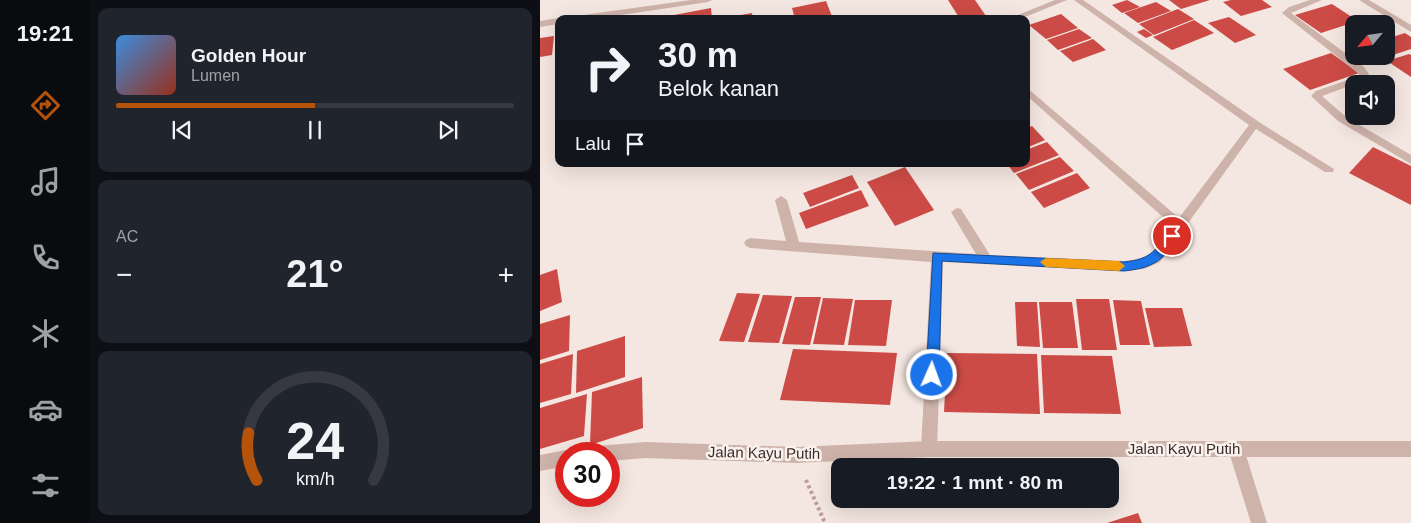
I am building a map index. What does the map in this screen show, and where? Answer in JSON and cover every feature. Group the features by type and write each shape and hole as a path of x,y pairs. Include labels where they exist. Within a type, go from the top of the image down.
{"street":[{"path":"604,15 708,0"},
{"path":"1023,15 1063,0"},
{"path":"1078,0 1255,124 1329,169"},
{"path":"1318,0 1286,13 1361,69 1364,74 1363,78 1319,93 1316,96 1342,119 1411,160"},
{"path":"1363,0 1411,28"},
{"path":"540,24 555,22"},
{"path":"1030,94 1181,226"},
{"path":"750,242 937,257 1124,266 1144,264 1156,258 1255,124"},
{"path":"781,200 794,246"},
{"path":"957,212 986,259"},
{"path":"929,449 937,257"},
{"name":"Jalan Kayu Putih","path":"620,452 645,450 796,455 929,449 1411,449"},
{"path":"1236,449 1259,523"},
{"path":"540,463 555,460"}],"path":[{"path":"796,455 825,523"}],"building":[{"path":"948,0 975,0 985,15 957,15"},
{"path":"1127,0 1140,7 1122,13 1112,5"},
{"path":"1169,0 1210,0 1181,9"},
{"path":"1231,0 1262,0 1272,7 1241,16 1223,2"},
{"path":"826,1 831,15 794,15 792,8"},
{"path":"1156,2 1171,11 1138,23 1124,13"},
{"path":"1332,4 1349,15 1345,15 1345,25 1321,33 1295,15"},
{"path":"711,8 712,15 674,15"},
{"path":"1178,9 1194,19 1154,35 1139,24"},
{"path":"1061,14 1078,28 1046,39 1030,25"},
{"path":"1229,17 1256,35 1235,43 1208,23"},
{"path":"1194,20 1214,33 1172,50 1153,37"},
{"path":"1079,29 1092,38 1058,50 1047,40"},
{"path":"1144,29 1153,35 1146,38 1137,32"},
{"path":"1405,33 1411,37 1411,49 1395,54 1395,36"},
{"path":"554,36 552,55 540,57 540,38"},
{"path":"1093,39 1106,50 1073,62 1060,51"},
{"path":"1331,53 1345,63 1345,65 1359,73 1345,75 1345,78 1310,90 1283,69"},
{"path":"1411,55 1411,77 1393,65 1395,65 1395,58"},
{"path":"1032,126 1045,140 1030,146 1030,127"},
{"path":"1047,142 1059,155 1030,167 1030,148"},
{"path":"1373,147 1411,166 1411,205 1349,173"},
{"path":"1060,157 1074,171 1029,190 1016,174"},
{"path":"905,167 934,210 895,226 867,182"},
{"path":"1009,167 1029,167 1014,173"},
{"path":"1077,173 1090,188 1044,208 1031,192"},
{"path":"852,175 859,188 810,207 803,193"},
{"path":"861,190 869,206 806,229 799,213"},
{"path":"557,269 562,302 540,311 540,275"},
{"path":"737,293 760,294 744,342 719,341"},
{"path":"763,295 792,296 779,343 748,342"},
{"path":"795,297 821,297 810,345 782,344"},
{"path":"823,298 853,299 844,345 813,344"},
{"path":"1076,299 1109,299 1117,350 1082,350"},
{"path":"855,300 892,300 886,346 848,345"},
{"path":"1113,300 1141,301 1150,345 1120,345"},
{"path":"1015,302 1037,302 1040,347 1017,346"},
{"path":"1039,302 1072,302 1078,348 1043,348"},
{"path":"1145,308 1182,308 1192,346 1154,347"},
{"path":"570,315 569,351 540,360 540,324"},
{"path":"625,336 625,377 576,393 577,351"},
{"path":"793,349 897,353 890,405 780,400"},
{"path":"947,353 1037,354 1040,414 944,412"},
{"path":"573,354 571,394 540,403 540,364"},
{"path":"1041,355 1112,356 1121,414 1044,413"},
{"path":"642,377 643,428 599,442 590,442 592,392"},
{"path":"587,394 584,436 564,442 555,442 555,445 540,449 540,408"},
{"path":"1138,513 1142,523 1107,523"}],"slow traffic":[{"path":"1046,262 1119,266"}],"route":[{"path":"932,375 937,257 1124,266 1144,264 1156,258 1172,236"}]}
